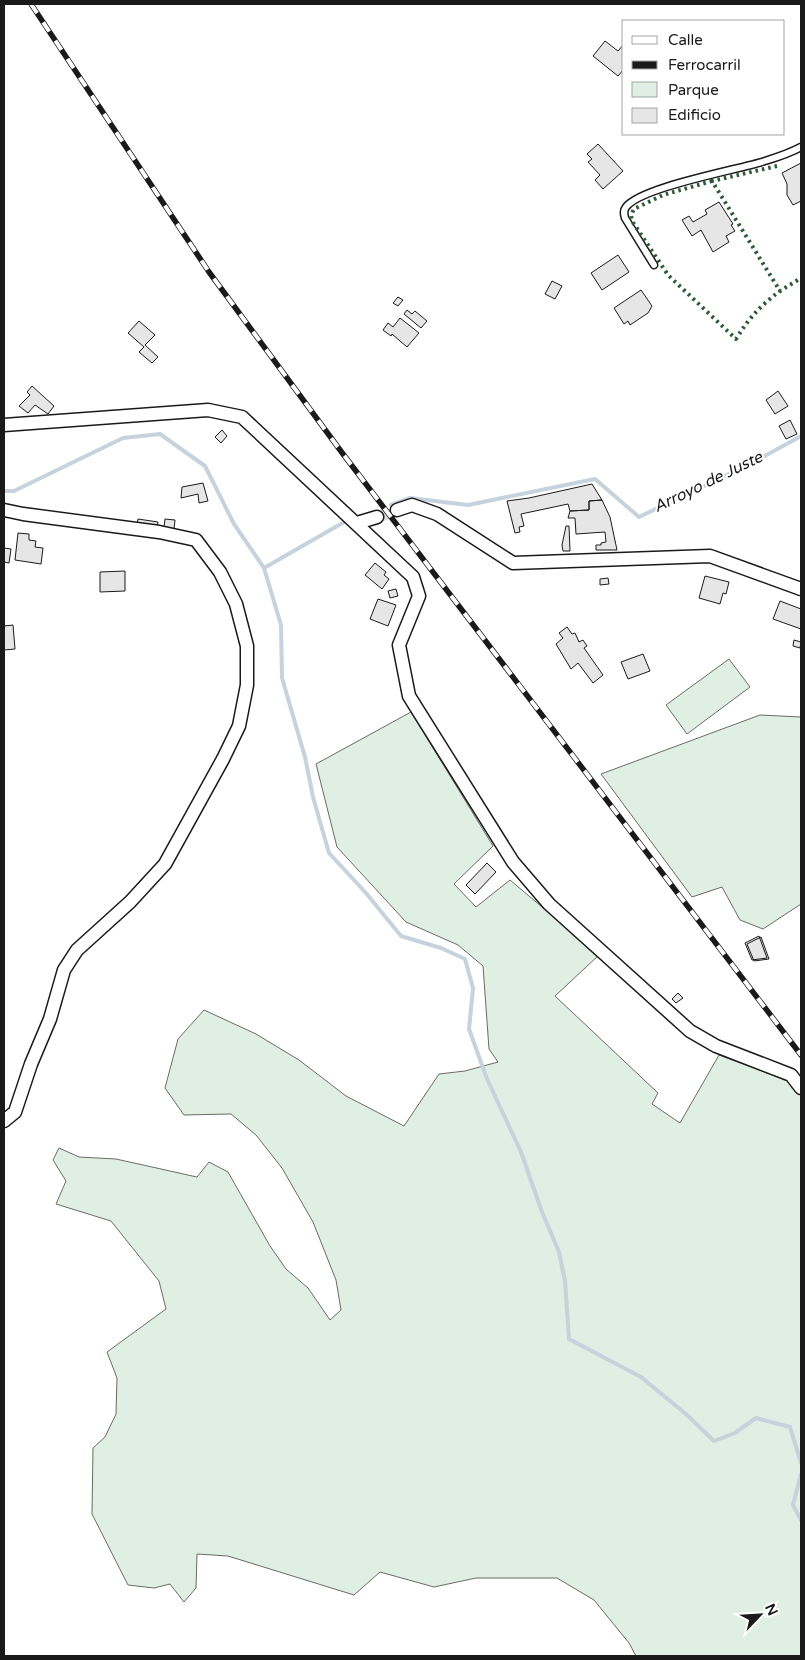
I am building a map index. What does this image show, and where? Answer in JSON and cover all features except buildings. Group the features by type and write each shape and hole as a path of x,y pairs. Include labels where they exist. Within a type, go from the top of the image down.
{"street":[{"path":"4,424 208,410 242,417 413,577 418,596 399,645 410,696 514,862 549,904 690,1030 716,1046 791,1075 801,1088"},
{"path":"397,510 412,506 437,514 513,563 710,556 801,589"},
{"path":"4,510 33,516 160,532 196,540 220,572 236,604 247,646 247,685 239,726 165,864 130,902 77,950 64,970 50,1019 31,1064 15,1112 4,1121"},
{"path":"357,523 377,517"}],"lane":[{"path":"654,265 625,218 624,212 627,206 650,193 788,154 801,147"}],"green space":[{"path":"729,659 750,687 687,734 666,705"},
{"path":"411,712 493,846 454,884 476,907 510,880 599,955 555,996 658,1093 652,1104 680,1123 719,1055 791,1082 801,1096 801,1656 636,1656 629,1643 594,1600 557,1578 476,1578 434,1587 380,1572 354,1595 228,1556 197,1554 196,1588 184,1602 170,1584 154,1588 128,1585 92,1514 93,1448 105,1437 116,1414 117,1378 107,1352 166,1309 159,1281 111,1221 56,1204 66,1181 53,1160 59,1148 79,1157 116,1159 197,1177 209,1162 228,1172 270,1246 286,1269 308,1288 330,1320 341,1310 336,1280 313,1222 282,1168 256,1135 231,1114 184,1115 165,1088 178,1039 204,1010 256,1034 299,1060 346,1096 404,1126 439,1074 465,1071 498,1062 489,1049 483,966 458,945 406,922 337,847 316,764"},
{"path":"760,715 801,717 801,904 763,929 740,920 722,887 692,897 601,774"}],"waterway":[{"path":"4,491 14,491 123,438 160,434 205,466 234,524 264,568 281,625 282,678 305,757 313,797 329,853 366,893 401,936 441,948 465,959 473,988 469,1029 487,1079 521,1152 542,1212 559,1252 565,1281 569,1339 641,1377 687,1415 714,1441 735,1433 756,1418 790,1427 801,1463"},
{"name":"Arroyo de Juste","path":"391,505 410,498 468,505 595,479 639,517 750,464 801,436"},
{"name":"Arroyo de Juste","path":"264,568 346,521"},
{"path":"801,1474 793,1505 801,1520"}],"tunnel":[{"path":"377,517 397,510"}],"railway":[{"path":"31,4 209,272 343,454 801,1055"}],"hedge":[{"path":"777,166 712,181 780,291 801,278"},
{"path":"712,181 663,195 634,209 631,215 632,221 668,275 736,339 755,313 780,291"}]}
